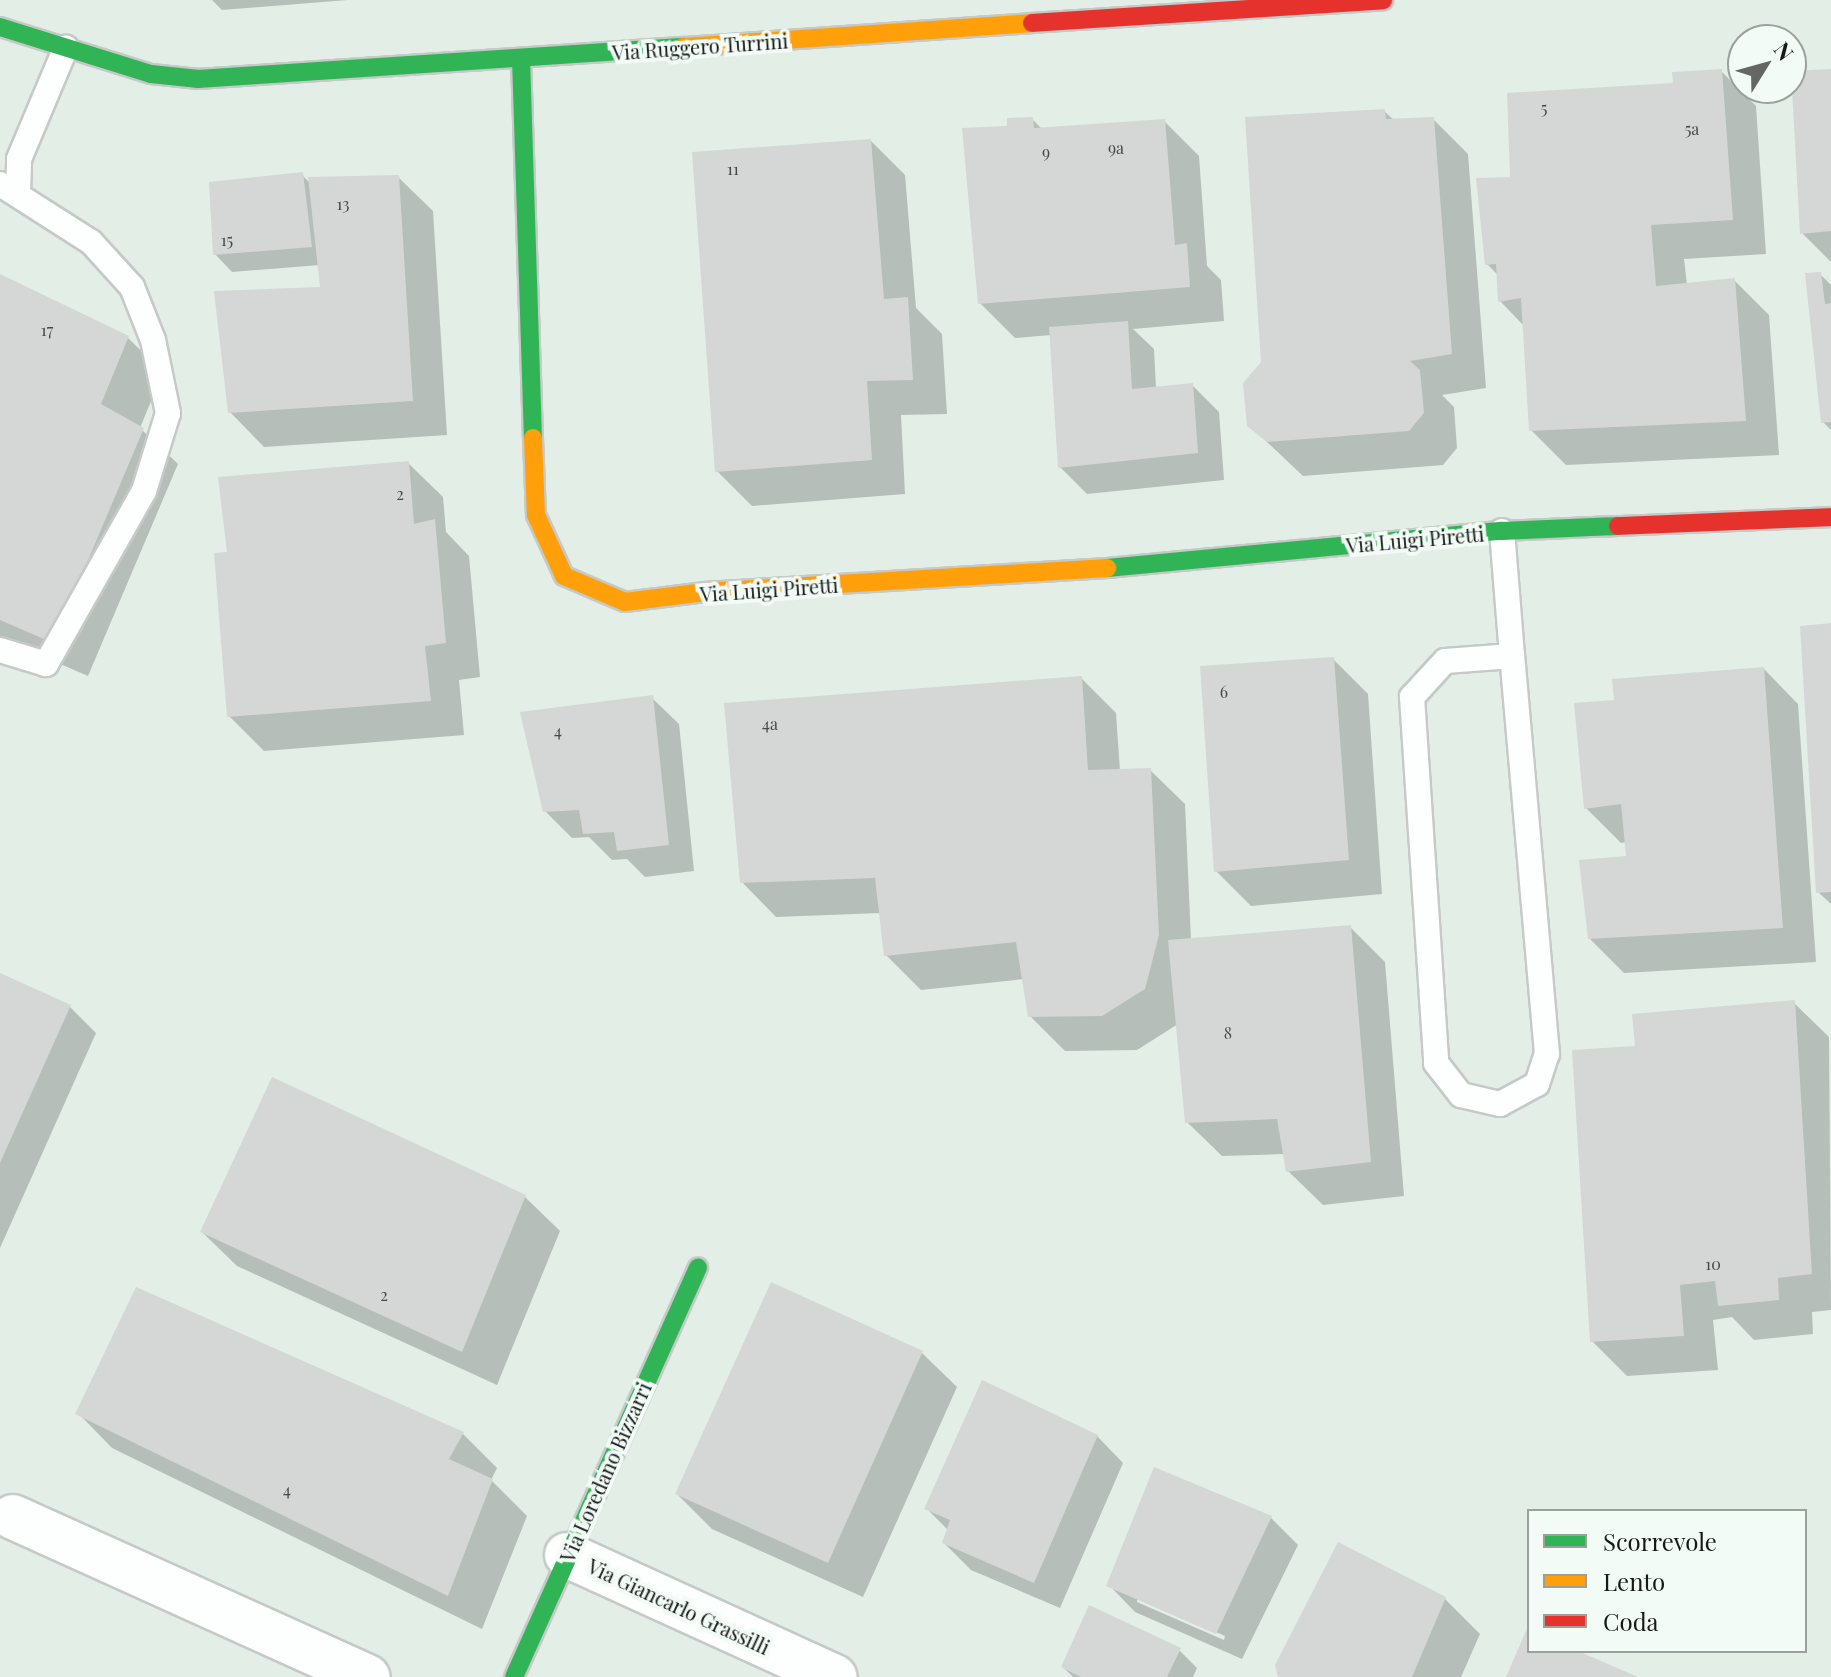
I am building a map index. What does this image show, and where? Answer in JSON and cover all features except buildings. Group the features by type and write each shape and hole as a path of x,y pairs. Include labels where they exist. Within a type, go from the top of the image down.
{"street":[{"name":"Via Ruggero Turrini","path":"8,23 66,47 151,74 199,79 1383,0"},
{"name":"Via Luigi Piretti","path":"521,58 536,515 564,576 625,602 1101,569 1502,531 1831,517"},
{"name":"Via Loredano Bizzarri","path":"514,1677 698,1267"},
{"path":"13,1517 368,1677"},
{"name":"Via Giancarlo Grassilli","path":"567,1555 835,1677"}],"lane":[{"path":"0,650 46,664 144,491 168,413 153,340 132,287 91,242 9,188 66,47"},
{"name":"Via Luigi Piretti","path":"1502,531 1547,1054 1537,1084 1500,1104 1461,1095 1436,1063 1412,697 1445,661 1512,656"}],"shaded area":[{"path":"0,0 1831,0 1831,1677 0,1677"}],"traffic: fast":[{"path":"0,27 151,74 199,79 683,47"},
{"path":"521,58 533,438"},
{"path":"1107,568 1502,531 1618,526"},
{"path":"514,1677 698,1267"}],"traffic: slow":[{"path":"683,47 1032,23"},
{"path":"533,438 536,515 564,576 625,602 705,592 1107,568"}],"traffic: jam":[{"path":"1032,23 1383,0"},
{"path":"1618,526 1831,517"}]}
